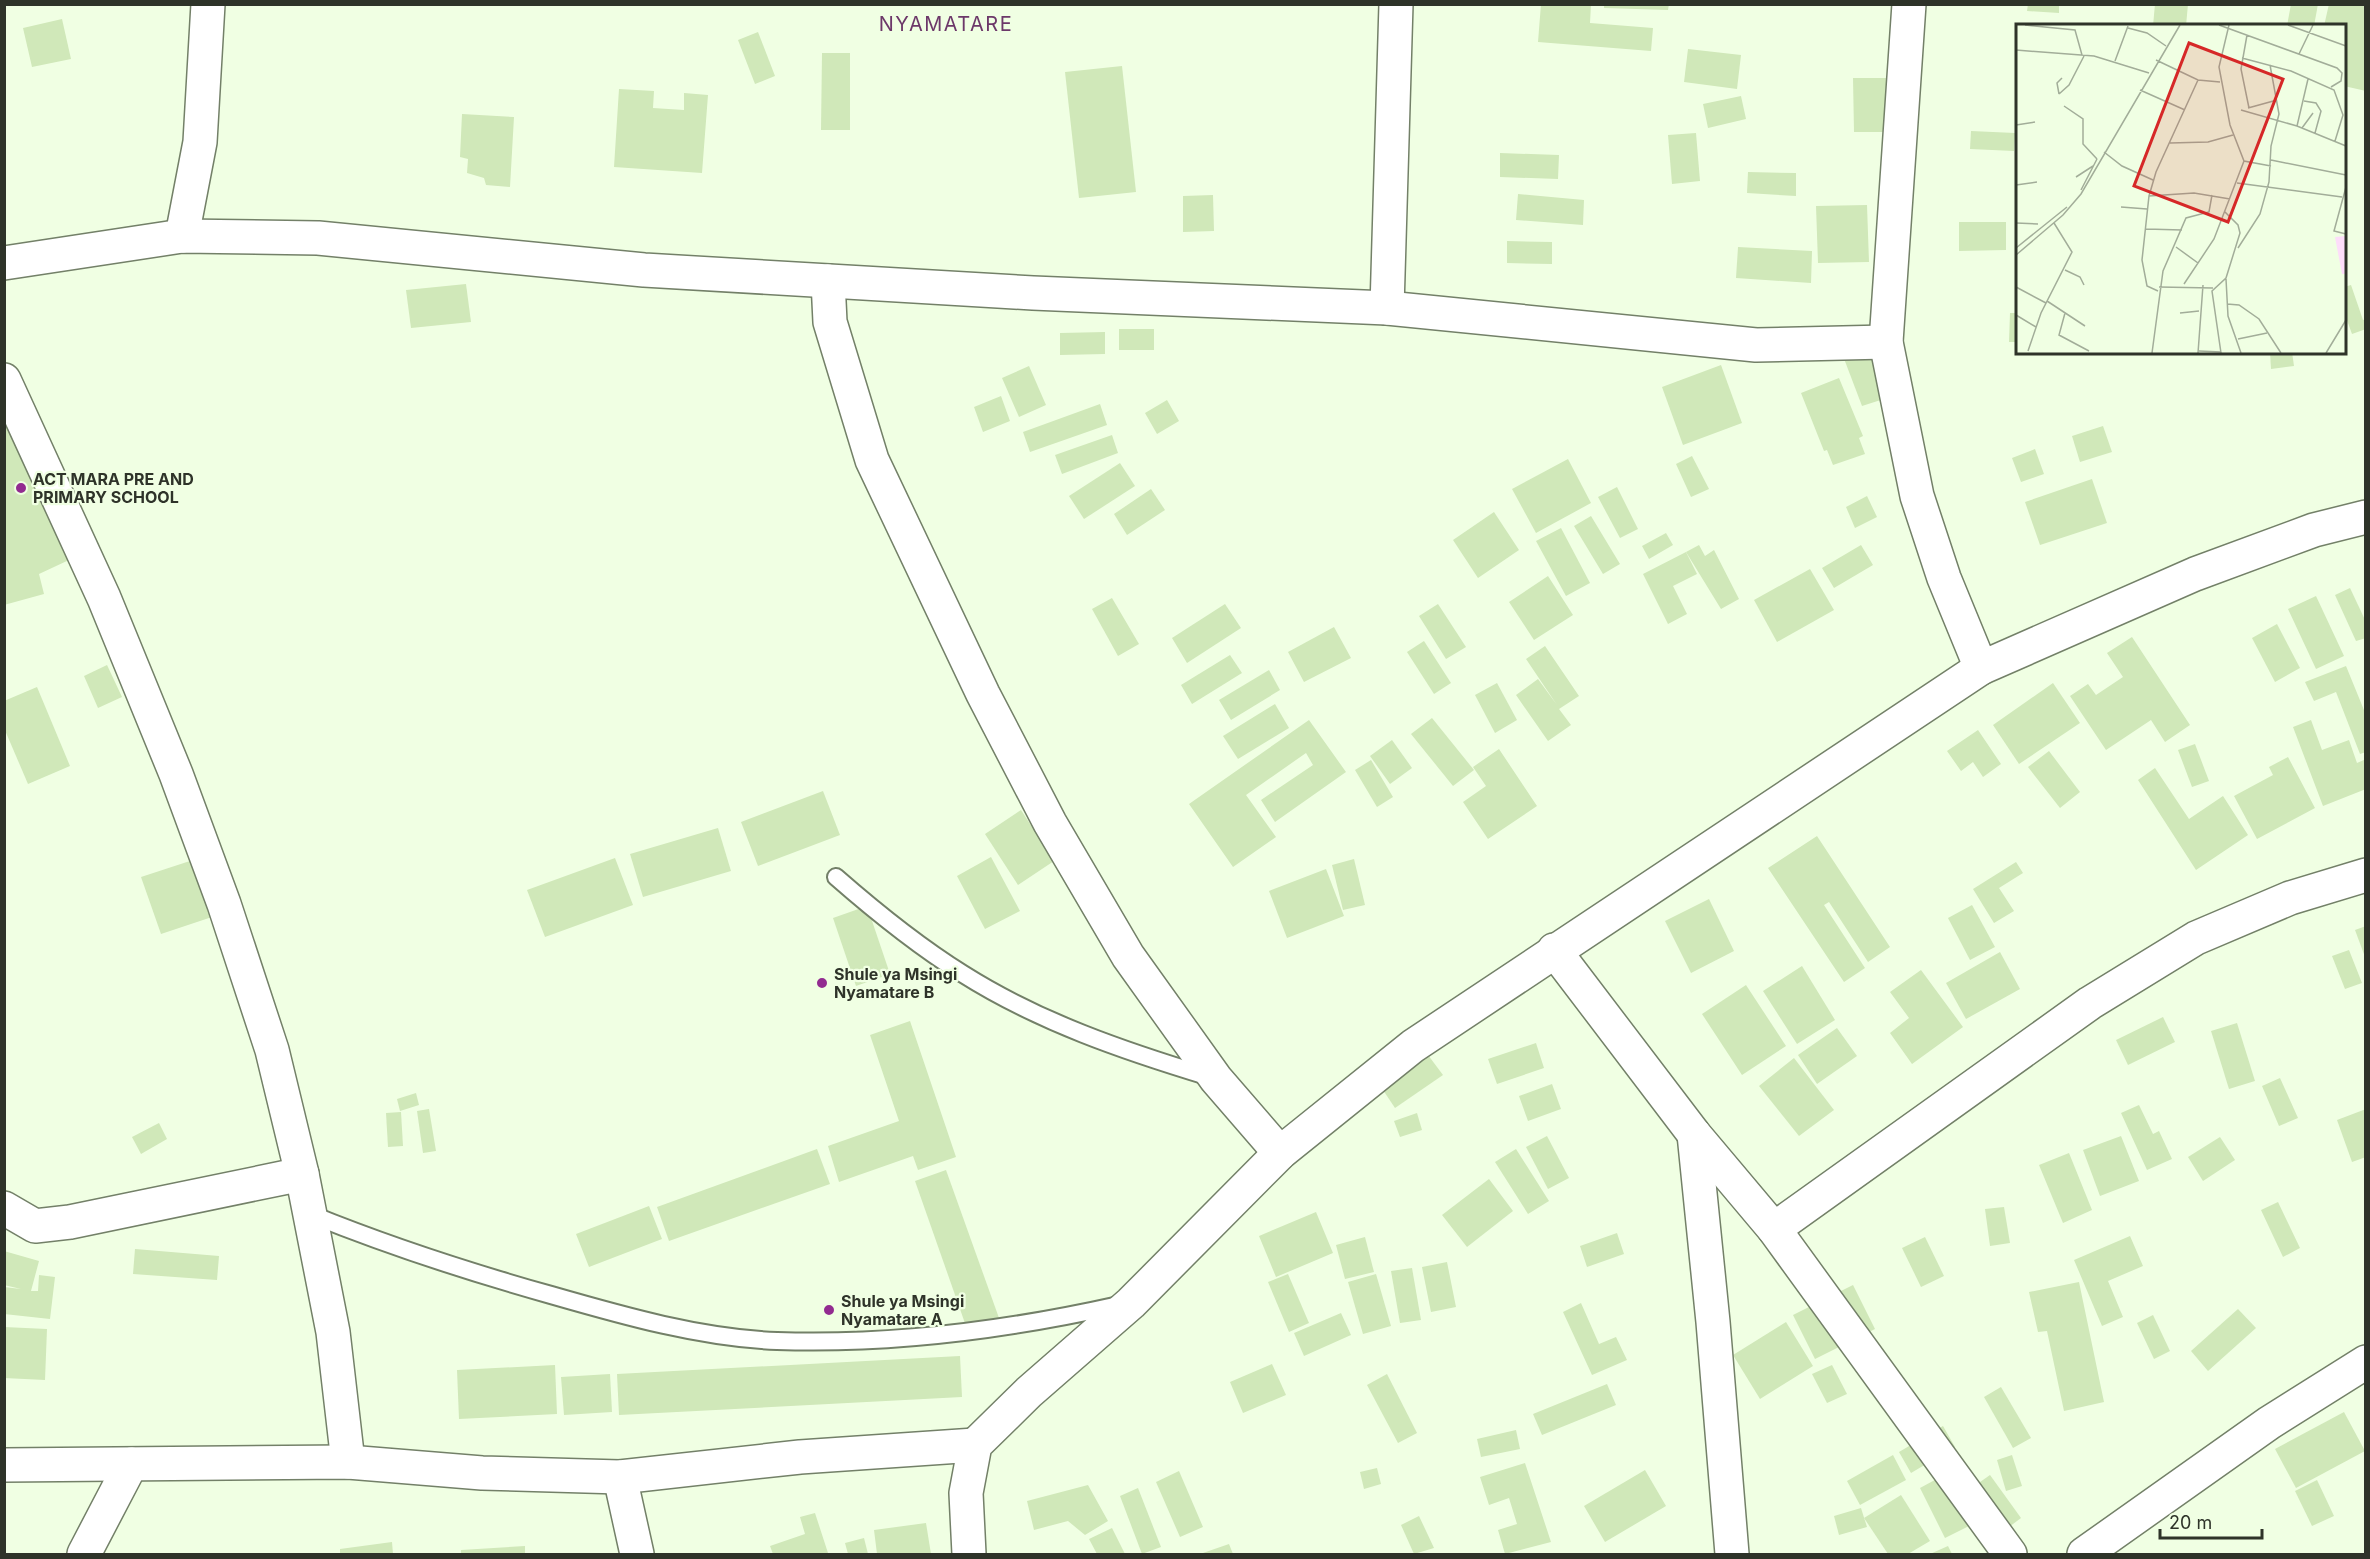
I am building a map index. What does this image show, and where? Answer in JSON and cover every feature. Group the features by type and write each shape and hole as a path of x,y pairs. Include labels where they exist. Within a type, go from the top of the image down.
{"street":[{"path":"183,236 200,142 208,4"},
{"path":"1388,308 1396,4"},
{"path":"1910,4 1886,342 1917,496 1944,578 1981,668"},
{"path":"4,263 183,236 318,238 644,270 1033,293 1388,308 1756,345 1886,342"},
{"path":"828,281 830,322 873,460 978,684 1050,824 1128,956 1216,1079 1280,1154"},
{"path":"4,380 104,598 176,774 224,904 272,1050 302,1174 333,1332 348,1462"},
{"path":"969,1554 966,1493 975,1445 1029,1392 1131,1303 1280,1154 1413,1046 1554,950 1981,668 2195,574 2314,530 2366,517"},
{"path":"1774,1229 2090,1003 2196,938 2290,898 2366,875"},
{"path":"1554,950 1694,1134 1774,1229 2010,1554"},
{"path":"1694,1134 1713,1322 1732,1554"},
{"path":"4,1208 35,1226 70,1222 302,1174"},
{"path":"2084,1554 2269,1423 2366,1362"},
{"path":"4,1465 348,1462 482,1473 620,1477 800,1457 975,1445"},
{"path":"84,1554 131,1464"},
{"path":"620,1477 637,1554"}],"lane":[{"path":"836,877 876,912 962,974 1029,1011 1121,1050 1216,1079"},
{"path":"310,1214 377,1241 496,1279 662,1326 776,1341 959,1334 1034,1324 1131,1303"}],"building":[{"path":"1541,4 1591,4 1590,23 1653,28 1651,51 1538,42"},
{"path":"1604,4 1669,4 1668,10 1604,8"},
{"path":"2028,4 2059,4 2059,13 2027,11"},
{"path":"2155,4 2188,4 2186,24 2153,24"},
{"path":"2291,4 2318,4 2314,24 2287,24"},
{"path":"2329,4 2366,4 2366,91 2346,86 2346,24 2324,24"},
{"path":"62,19 71,59 32,67 23,28"},
{"path":"758,32 775,76 755,84 738,40"},
{"path":"1688,49 1741,55 1737,89 1684,82"},
{"path":"822,53 850,53 850,130 821,130"},
{"path":"1122,66 1136,192 1079,198 1065,72"},
{"path":"1853,78 1898,78 1899,132 1854,132"},
{"path":"619,89 654,91 653,108 684,110 684,93 708,95 702,173 614,167"},
{"path":"1741,96 1746,119 1708,128 1703,104"},
{"path":"462,114 514,117 510,187 486,185 484,178 467,173 468,159 460,157"},
{"path":"1971,131 2015,133 2014,151 1970,149"},
{"path":"1696,133 1700,181 1672,184 1668,135"},
{"path":"1500,153 1559,155 1558,179 1500,177"},
{"path":"1748,172 1796,173 1796,196 1747,193"},
{"path":"1518,194 1584,200 1583,225 1516,220"},
{"path":"1213,195 1214,231 1183,232 1183,196"},
{"path":"1867,205 1869,262 1818,263 1816,206"},
{"path":"1959,222 2006,222 2006,250 1959,251"},
{"path":"1507,241 1552,242 1552,264 1507,263"},
{"path":"1738,247 1812,251 1811,283 1736,278"},
{"path":"466,284 471,322 411,328 406,290"},
{"path":"2351,285 2363,320 2366,319 2366,329 2352,334 2346,318 2346,286"},
{"path":"2010,313 2016,313 2016,342 2009,342"},
{"path":"1119,329 1154,329 1154,350 1119,350"},
{"path":"1105,332 1105,354 1060,355 1060,333"},
{"path":"1868,347 1887,398 1862,406 1843,356"},
{"path":"2270,354 2292,354 2294,366 2271,369"},
{"path":"1721,365 1742,423 1683,445 1662,387"},
{"path":"1029,366 1046,405 1019,417 1002,378"},
{"path":"1839,378 1863,436 1859,438 1865,454 1833,465 1827,450 1824,451 1801,393"},
{"path":"1001,396 1010,421 983,432 974,407"},
{"path":"1167,400 1179,421 1157,434 1145,413"},
{"path":"1100,404 1107,425 1030,452 1023,432"},
{"name":"ACT MARA PRE AND PRIMARY SCHOOL","path":"4,417 69,560 39,574 44,594 4,605"},
{"path":"2103,426 2112,452 2080,462 2072,436"},
{"path":"1112,435 1118,453 1062,474 1055,455"},
{"path":"2035,449 2044,474 2021,482 2012,458"},
{"path":"1692,456 1709,489 1691,497 1676,464"},
{"path":"1568,459 1591,503 1536,533 1512,489"},
{"path":"1120,463 1135,486 1084,519 1069,496"},
{"path":"2092,479 2107,523 2040,545 2025,502"},
{"path":"1617,487 1638,529 1620,538 1598,497"},
{"path":"1151,489 1165,510 1127,535 1114,514"},
{"path":"1867,496 1877,517 1855,528 1846,507"},
{"path":"1494,512 1519,550 1478,578 1453,540"},
{"path":"1591,516 1620,564 1603,574 1574,526"},
{"path":"1561,528 1590,583 1566,596 1536,541"},
{"path":"1666,533 1673,545 1649,559 1642,546"},
{"path":"1699,545 1705,556 1714,550 1739,599 1721,609 1686,552"},
{"path":"1861,545 1873,565 1834,588 1822,568"},
{"path":"1686,552 1697,574 1673,586 1687,614 1668,624 1643,574"},
{"path":"1810,569 1834,610 1777,642 1754,600"},
{"path":"1548,576 1573,615 1534,640 1509,602"},
{"path":"2350,588 2366,622 2366,638 2356,641 2335,595"},
{"path":"2316,596 2344,656 2316,669 2288,609"},
{"path":"1112,598 1139,644 1118,656 1092,609"},
{"path":"1225,604 1241,628 1187,663 1172,638"},
{"path":"1438,604 1466,647 1446,659 1419,616"},
{"path":"2277,624 2300,668 2275,682 2252,638"},
{"path":"1334,627 1351,658 1304,682 1288,652"},
{"path":"2132,637 2190,725 2165,742 2151,720 2106,750 2070,696 2088,684 2096,695 2123,677 2107,653"},
{"path":"1424,641 1451,683 1434,694 1407,652"},
{"path":"1545,646 1579,696 1559,709 1571,725 1548,741 1516,695 1538,679 1557,705 1526,659"},
{"path":"1230,655 1242,673 1192,704 1181,685"},
{"path":"107,665 122,697 98,708 84,676"},
{"path":"2346,666 2366,715 2366,752 2360,754 2336,692 2314,701 2305,682"},
{"path":"1269,670 1280,690 1231,720 1219,700"},
{"path":"1497,683 1517,720 1495,733 1475,695"},
{"path":"2053,683 2080,723 2019,764 1993,725"},
{"path":"37,687 70,766 28,784 4,728 4,701"},
{"path":"1275,704 1289,728 1238,759 1223,736"},
{"path":"1432,718 1474,770 1453,786 1411,734"},
{"path":"1309,720 1346,772 1275,822 1261,800 1313,765 1306,753 1246,795 1276,837 1233,867 1189,804"},
{"path":"2311,720 2322,750 2349,740 2357,763 2366,759 2366,789 2323,806 2293,727"},
{"path":"1978,730 2001,764 1983,777 1973,762 1961,771 1947,751"},
{"path":"1392,740 1412,768 1390,784 1370,756"},
{"path":"2195,744 2209,781 2192,787 2178,750"},
{"path":"1499,749 1537,806 1488,839 1463,802 1486,786 1473,767"},
{"path":"2049,751 2080,792 2060,808 2028,767"},
{"path":"2288,757 2315,808 2257,839 2234,796 2273,775 2269,767"},
{"path":"1371,760 1393,797 1377,807 1355,770"},
{"path":"2155,768 2189,819 2223,796 2248,835 2196,870 2138,780"},
{"path":"823,791 840,835 758,866 741,822"},
{"path":"1021,810 1054,861 1018,885 985,834"},
{"path":"718,828 731,871 643,897 630,854"},
{"path":"1817,836 1890,947 1868,962 1829,902 1824,905 1865,968 1844,982 1768,868"},
{"path":"991,857 1020,911 985,929 957,876"},
{"path":"615,858 633,905 545,937 527,890"},
{"path":"1354,859 1365,905 1343,910 1332,865"},
{"path":"193,860 212,917 161,934 141,877"},
{"path":"2016,862 2023,873 1999,888 2014,911 1994,923 1973,889"},
{"path":"1326,869 1344,916 1287,938 1269,891"},
{"path":"1709,899 1734,951 1691,973 1665,921"},
{"path":"1972,905 1995,947 1970,960 1948,918"},
{"path":"867,906 890,974 856,986 833,918"},
{"path":"2366,926 2366,957 2365,957 2355,930"},
{"path":"2349,950 2362,983 2345,989 2332,956"},
{"path":"2000,952 2020,989 1966,1019 1946,983"},
{"path":"1802,966 1835,1020 1797,1044 1763,991"},
{"path":"1921,970 1963,1027 1912,1064 1890,1033 1909,1018 1890,992"},
{"path":"1746,985 1786,1046 1742,1075 1702,1014"},
{"path":"2163,1017 2175,1042 2128,1065 2116,1040"},
{"path":"910,1021 956,1157 918,1170 913,1156 839,1182 828,1146 899,1121 870,1035"},
{"path":"2237,1023 2255,1081 2229,1089 2211,1031"},
{"path":"1837,1028 1857,1056 1817,1084 1798,1055"},
{"path":"1536,1043 1544,1068 1497,1084 1488,1059"},
{"path":"1428,1055 1443,1075 1395,1108 1381,1087"},
{"path":"1794,1058 1834,1110 1799,1136 1759,1086"},
{"path":"2280,1078 2298,1118 2279,1126 2262,1086"},
{"path":"1552,1084 1561,1109 1528,1121 1519,1096"},
{"path":"416,1093 419,1105 400,1111 397,1099"},
{"path":"2139,1105 2153,1134 2159,1131 2172,1159 2147,1170 2121,1113"},
{"path":"429,1109 436,1151 423,1153 417,1111"},
{"path":"2366,1109 2366,1157 2352,1162 2337,1120"},
{"path":"401,1112 403,1146 388,1147 386,1113"},
{"path":"1417,1113 1422,1130 1400,1137 1394,1121"},
{"path":"159,1123 167,1139 141,1154 132,1137"},
{"path":"1547,1136 1569,1178 1548,1189 1526,1147"},
{"path":"2121,1136 2139,1181 2100,1196 2083,1150"},
{"path":"2220,1137 2235,1160 2203,1181 2188,1157"},
{"path":"817,1149 830,1184 669,1241 657,1207"},
{"path":"1516,1149 1549,1201 1528,1214 1495,1162"},
{"path":"2069,1153 2092,1210 2063,1223 2039,1165"},
{"path":"946,1170 999,1318 967,1329 915,1181"},
{"path":"1489,1179 1513,1211 1467,1247 1442,1215"},
{"path":"2278,1202 2300,1248 2283,1257 2261,1210"},
{"path":"649,1206 662,1239 589,1267 576,1234"},
{"path":"2004,1207 2010,1243 1990,1246 1985,1209"},
{"path":"1316,1212 1333,1253 1276,1277 1259,1236"},
{"path":"1617,1233 1624,1254 1587,1267 1580,1246"},
{"path":"2130,1236 2143,1266 2108,1281 2123,1317 2102,1326 2074,1260"},
{"path":"1365,1237 1374,1272 1345,1279 1336,1245"},
{"path":"1925,1237 1944,1276 1921,1287 1902,1248"},
{"path":"135,1249 219,1256 217,1280 133,1274"},
{"path":"4,1251 39,1261 31,1291 38,1291 39,1275 55,1277 50,1319 4,1314 4,1287 21,1289 4,1285"},
{"path":"1447,1262 1456,1307 1431,1312 1422,1267"},
{"path":"1412,1268 1421,1320 1400,1323 1391,1271"},
{"path":"1288,1274 1309,1323 1289,1332 1268,1282"},
{"path":"1376,1274 1391,1326 1363,1334 1348,1282"},
{"path":"2079,1282 2104,1402 2064,1411 2047,1331 2038,1332 2029,1292"},
{"path":"1853,1285 1875,1329 1815,1359 1793,1315"},
{"path":"1581,1303 1599,1344 1616,1337 1627,1360 1592,1375 1563,1312"},
{"path":"2238,1309 2256,1328 2208,1371 2191,1351"},
{"path":"1341,1313 1351,1335 1304,1356 1294,1333"},
{"path":"2153,1315 2170,1351 2154,1359 2137,1323"},
{"path":"1786,1322 1813,1366 1760,1399 1733,1355"},
{"path":"4,1327 47,1329 45,1380 4,1378"},
{"path":"960,1356 962,1397 619,1415 617,1374"},
{"path":"1272,1364 1286,1395 1243,1413 1230,1382"},
{"path":"555,1365 557,1414 459,1419 457,1370"},
{"path":"1832,1365 1847,1394 1827,1403 1812,1374"},
{"path":"610,1374 612,1412 564,1415 561,1377"},
{"path":"1387,1374 1417,1433 1398,1443 1367,1385"},
{"path":"1607,1384 1616,1405 1542,1435 1533,1414"},
{"path":"2001,1387 2031,1438 2013,1448 1984,1397"},
{"path":"2344,1412 2365,1451 2296,1488 2275,1449"},
{"path":"1943,1426 1955,1447 1911,1473 1899,1452"},
{"path":"1516,1430 1520,1449 1481,1457 1477,1439"},
{"path":"1893,1455 1906,1480 1860,1505 1847,1481"},
{"path":"2012,1455 2022,1486 2006,1491 1997,1460"},
{"path":"1525,1463 1551,1542 1505,1554 1498,1530 1517,1524 1509,1498 1489,1505 1480,1477"},
{"path":"1377,1468 1381,1484 1364,1489 1360,1472"},
{"path":"1957,1468 1983,1519 1945,1538 1920,1488"},
{"path":"1645,1470 1666,1506 1605,1542 1584,1506"},
{"path":"1179,1471 1203,1527 1180,1537 1156,1482"},
{"path":"1990,1475 2021,1518 2005,1530 1973,1487"},
{"path":"2317,1480 2334,1516 2312,1526 2295,1491"},
{"path":"1088,1485 1108,1521 1085,1535 1068,1521 1034,1530 1027,1501"},
{"path":"1138,1488 1161,1547 1142,1554 1120,1496"},
{"path":"1901,1495 1930,1541 1908,1554 1888,1554 1864,1518"},
{"path":"1861,1508 1867,1527 1839,1535 1834,1516"},
{"path":"815,1513 828,1553 773,1554 770,1546 805,1534 800,1517"},
{"path":"1419,1516 1434,1548 1414,1554 1401,1525"},
{"path":"926,1523 931,1554 877,1554 874,1530"},
{"path":"1112,1528 1125,1554 1097,1554 1089,1539"},
{"path":"864,1538 868,1554 848,1554 845,1543"},
{"path":"392,1542 393,1554 340,1554 340,1549"},
{"path":"1229,1544 1233,1554 1200,1554"},
{"path":"525,1546 525,1554 461,1554 461,1550"},
{"path":"1948,1546 1952,1554 1930,1554"}],"place":[{"name":"ACT MARA PRE AND PRIMARY SCHOOL","path":"21,488"},
{"name":"Shule ya Msingi Nyamatare B","path":"822,983"},
{"name":"Shule ya Msingi Nyamatare A","path":"829,1310"}],"district":[{"name":"NYAMATARE","path":"946,24"}]}
